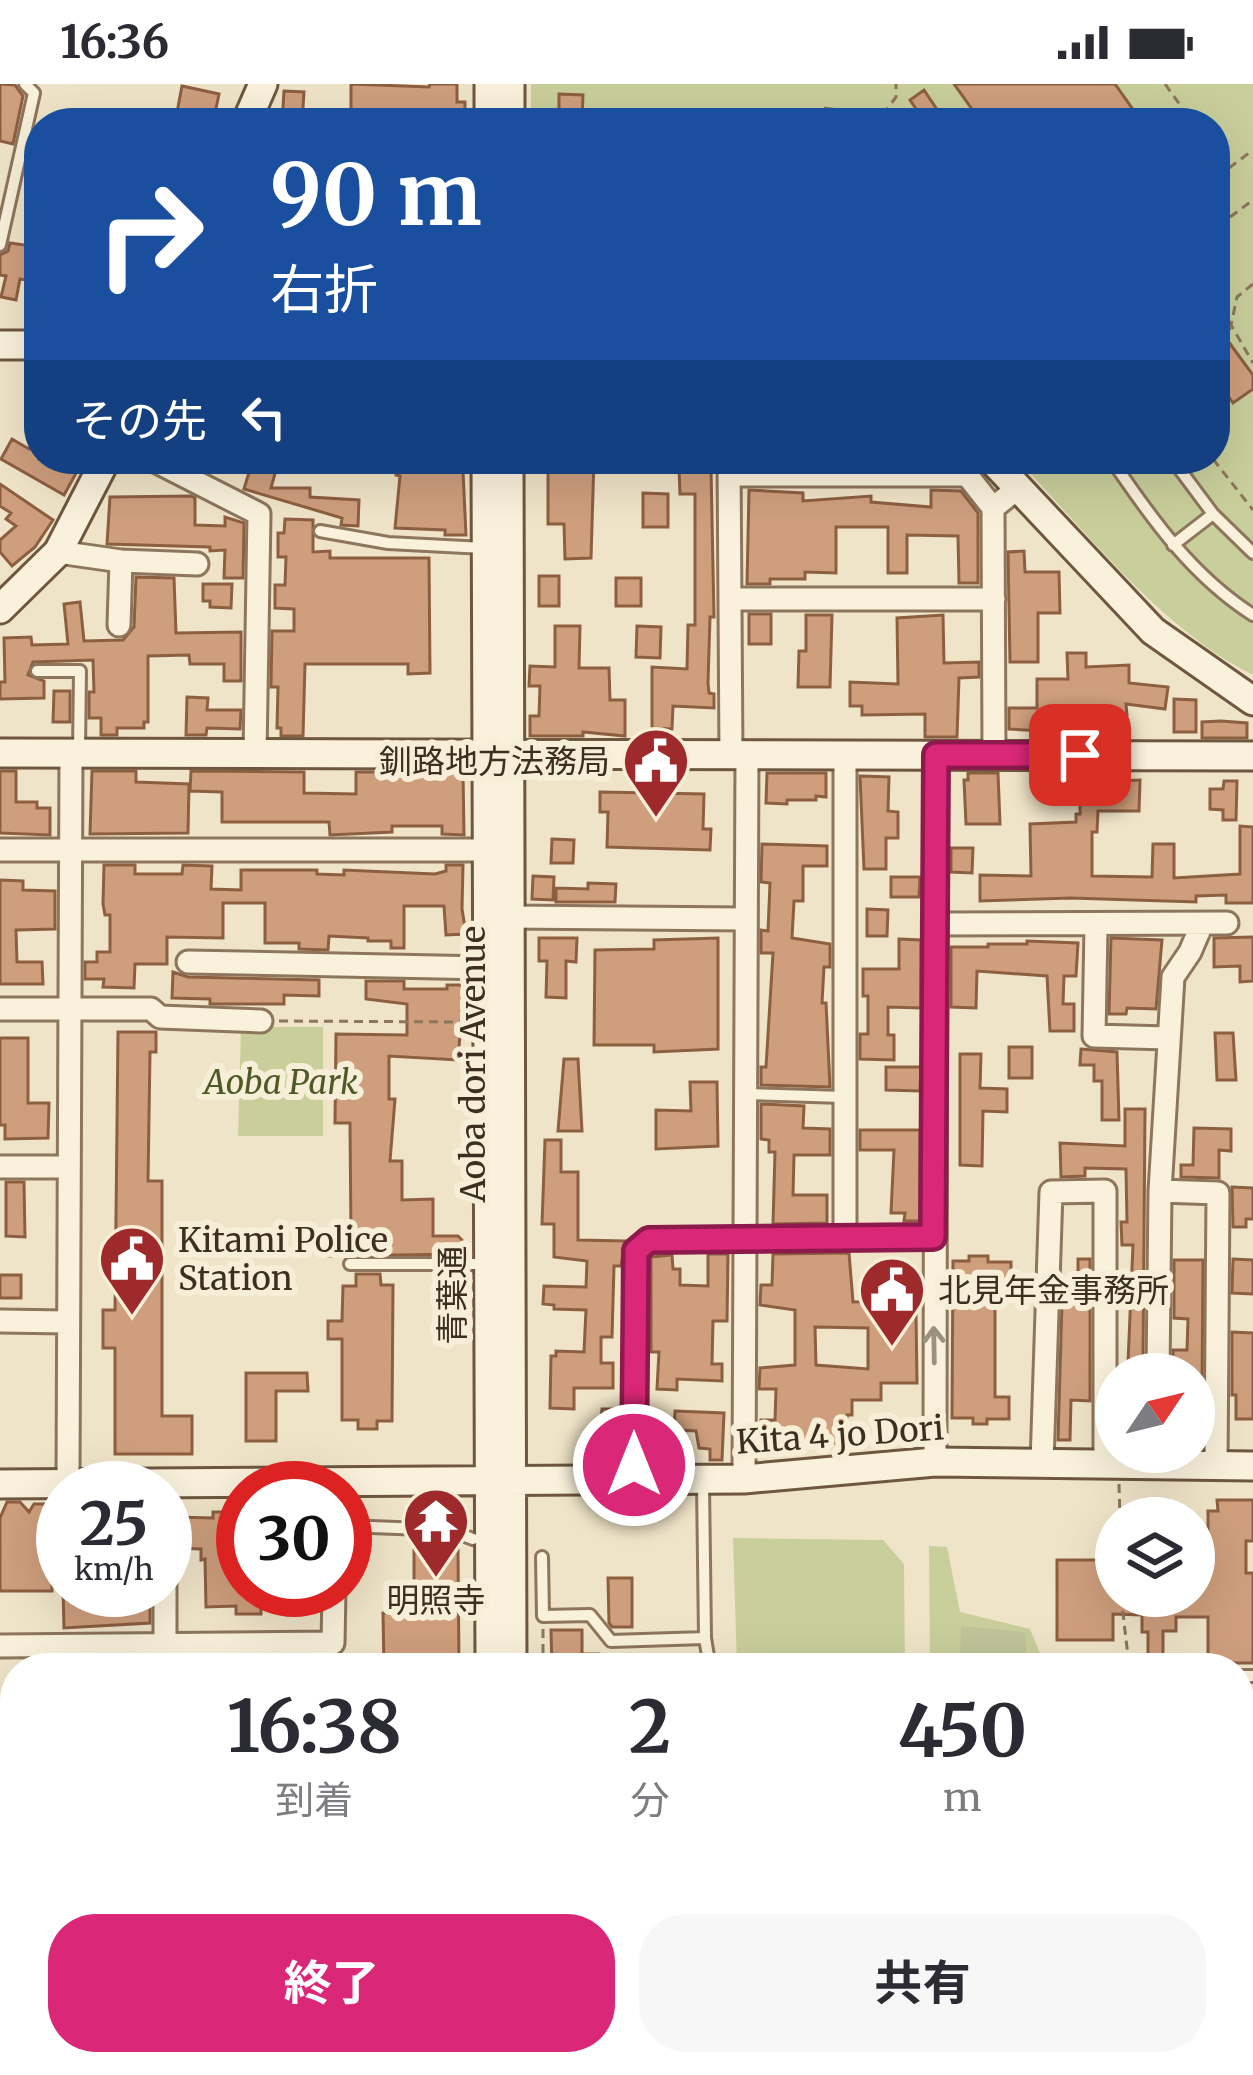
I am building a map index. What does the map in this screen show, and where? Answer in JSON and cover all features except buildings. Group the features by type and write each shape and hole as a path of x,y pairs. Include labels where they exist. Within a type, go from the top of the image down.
{"street":[{"path":"0,609 58,551 98,474"},
{"path":"180,474 259,514 255,754"},
{"name":"Aoba dori Avenue","path":"488,474 497,548 500,1480 511,1653"},
{"name":"Aoba dori Avenue","path":"497,548 507,474"},
{"path":"729,474 745,920 744,1479"},
{"path":"937,474 967,475 994,508 994,754"},
{"path":"1005,474 1154,632 1253,701"},
{"path":"994,508 1018,488"},
{"path":"58,551 121,561 197,564"},
{"path":"119,625 121,561"},
{"path":"730,599 994,599"},
{"path":"0,753 1253,756"},
{"path":"68,1461 70,849 75,754"},
{"path":"845,754 845,1238"},
{"name":"Aoba dori Avenue","path":"488,850 498,755"},
{"path":"935,1462 936,755"},
{"path":"0,850 488,850"},
{"name":"青葉通","path":"488,850 498,917 487,968 498,1264"},
{"path":"498,917 745,920"},
{"path":"938,924 1227,923"},
{"path":"1157,1353 1160,1191 1173,977 1202,924"},
{"path":"1096,926 1094,1036 1169,1037"},
{"path":"188,962 487,968"},
{"path":"0,1009 151,1009 160,1017 262,1021"},
{"path":"0,1167 68,1167"},
{"path":"1042,1463 1051,1192 1105,1191 1109,1353"},
{"path":"1160,1191 1218,1193 1216,1464"},
{"path":"635,1480 636,1251 649,1240 933,1237"},
{"path":"0,1321 67,1322"},
{"name":"Kita 4 jo Dori","path":"372,1484 744,1479 935,1462 1042,1463 1095,1470"},
{"name":"Kita 4 jo Dori","path":"1216,1464 1253,1466"},
{"path":"473,1653 473,1522 500,1480"},
{"path":"491,1653 500,1480"},
{"name":"Kita 4 jo Dori","path":"0,1484 36,1483"},
{"path":"165,1617 165,1653"},
{"path":"213,1653 333,1643 333,1617"},
{"path":"0,1646 105,1653"}],"lane":[{"path":"0,245 24,138"},
{"path":"1122,474 1173,545 1222,596 1253,615"},
{"path":"1183,474 1213,514 1253,553"},
{"path":"1173,545 1213,514"},
{"path":"320,531 388,543 497,548"},
{"path":"37,670 80,670 75,754"},
{"path":"746,1094 844,1096"},
{"path":"350,1264 498,1264"},
{"path":"703,1480 708,1653"},
{"path":"372,1527 449,1530 473,1539"},
{"path":"542,1556 543,1616 590,1615 610,1641 705,1638"}],"path":[{"path":"1253,284 1238,297 1232,329 1253,363"},
{"path":"1225,474 1253,510"},
{"path":"262,1021 469,1022"},
{"path":"543,1616 543,1653"},
{"path":"1123,1617 1128,1653"}],"green space":[{"path":"531,84 1253,84 1253,675 1188,633 1157,606 1031,474 1230,474 1230,108 531,108"},
{"name":"Aoba Park","path":"241,1027 323,1027 323,1136 238,1136"},
{"path":"733,1538 883,1540 904,1564 905,1653 737,1653"},
{"path":"929,1546 947,1547 960,1612 1030,1629 1040,1653 930,1653"},
{"path":"961,1626 1025,1632 1026,1653 960,1653"}],"place":[{"name":"釧路地方法務局","path":"656,820"},
{"name":"Kitami Police Station","path":"132,1318"},
{"name":"北見年金事務所","path":"892,1349"},
{"name":"明照寺","path":"436,1580"}],"route":[{"path":"634,1465 636,1251 649,1240 933,1237 936,755 1080,755"}]}
